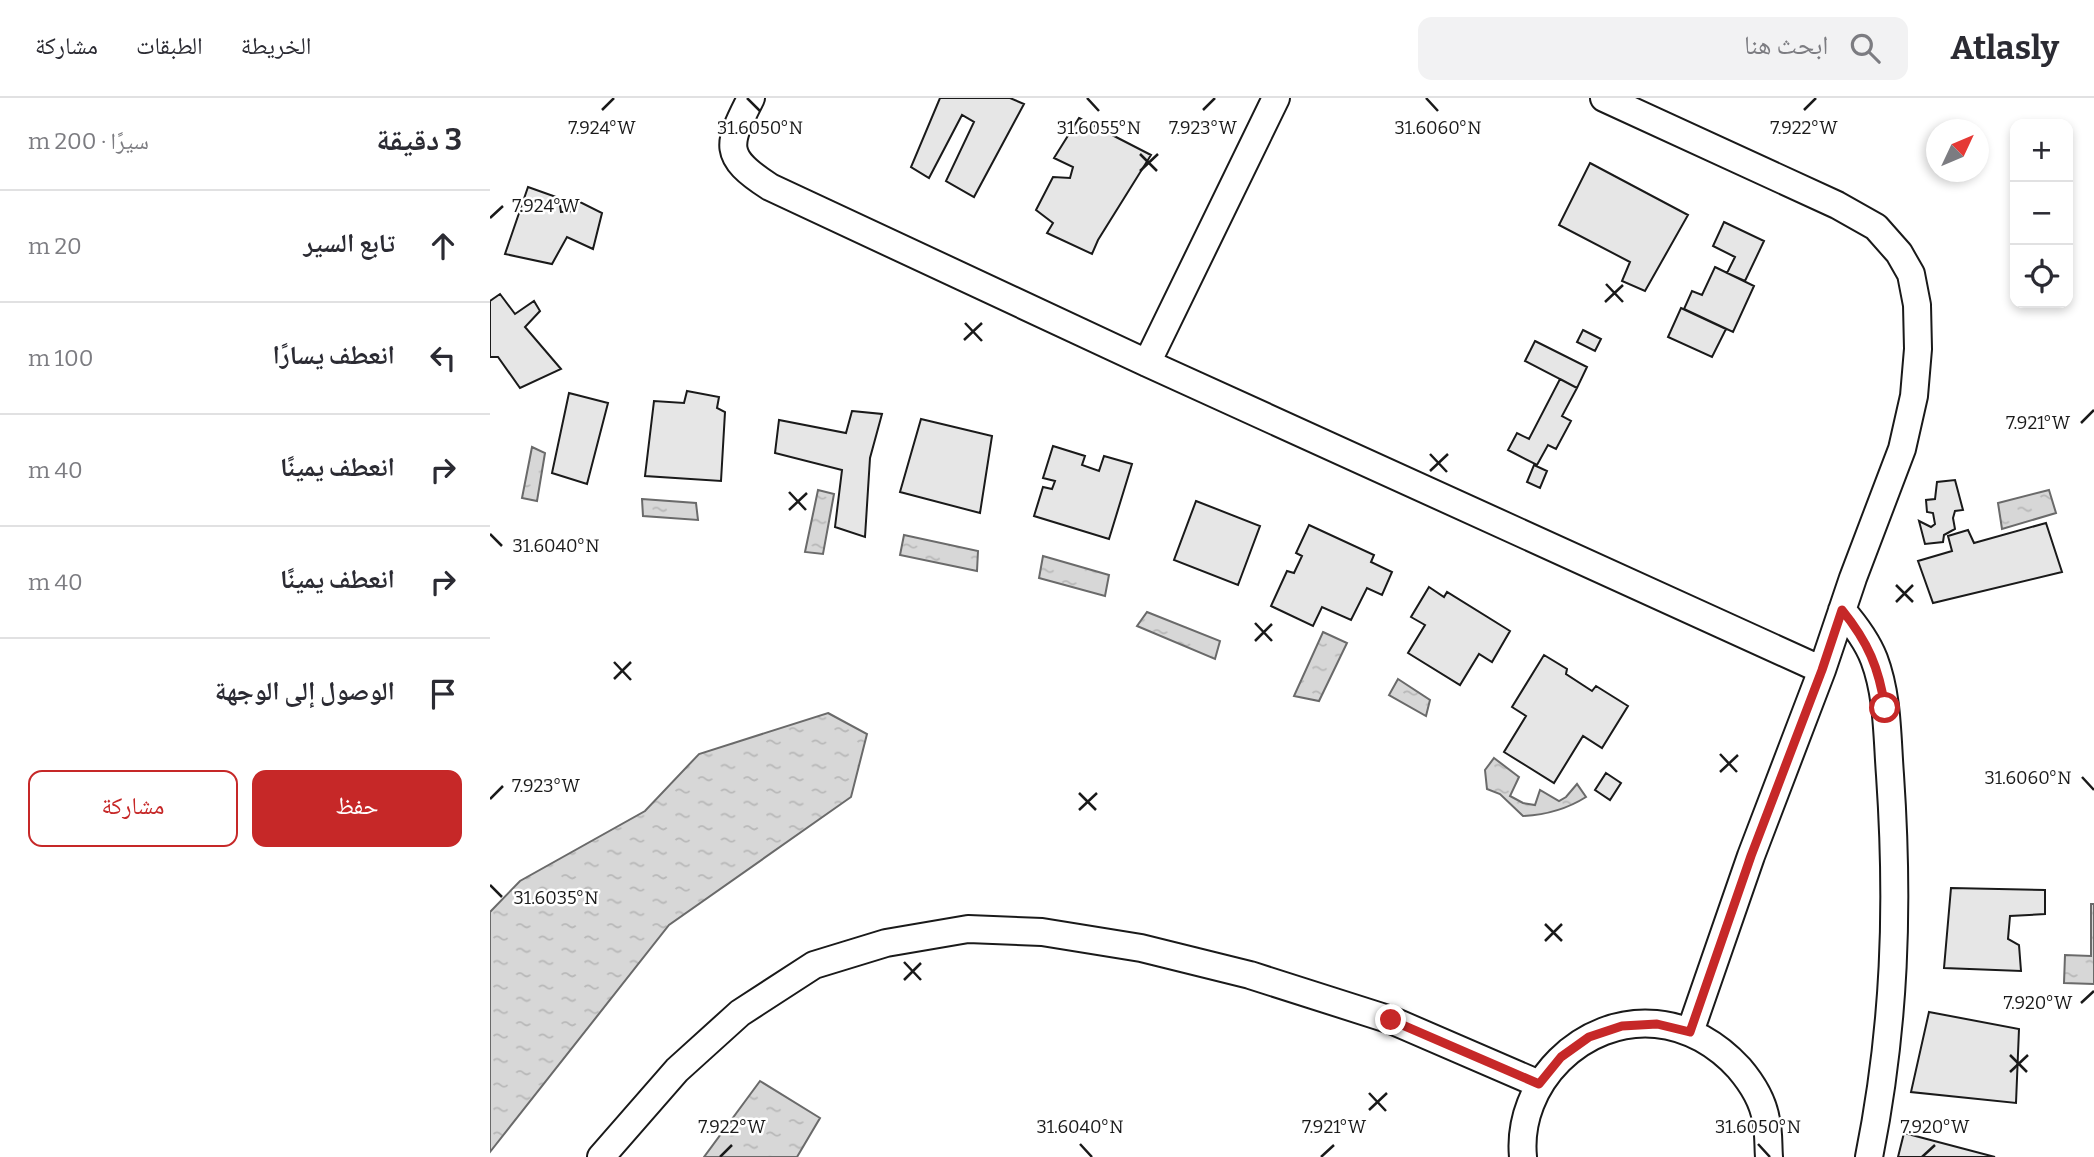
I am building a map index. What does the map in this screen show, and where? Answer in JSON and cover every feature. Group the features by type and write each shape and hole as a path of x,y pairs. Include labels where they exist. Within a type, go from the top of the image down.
{"street":[{"path":"751,98 736,128 732,145 737,160 752,175 806,204 1147,363 1822,670"},
{"path":"1147,363 1276,98"},
{"path":"1604,98 1837,205 1876,227 1899,253 1911,274 1917,305 1918,349 1914,396 1902,449 1751,856 1690,1032"},
{"path":"1842,610 1865,640 1881,683 1893,812 1896,890 1892,997 1882,1090 1869,1157"},
{"path":"601,1157 686,1062 740,1013 814,965 886,943 968,929 1042,932 1141,948 1250,975 1391,1020 1539,1084"},
{"path":"1523,1157 1526,1118 1539,1084 1561,1057 1589,1037 1600,1033 1622,1026 1657,1024 1690,1032 1724,1052 1751,1082 1766,1118 1769,1157"}],"water":[{"path":"532,447 545,453 537,501 522,498"},
{"path":"818,490 834,494 823,554 805,552"},
{"path":"2049,490 2056,513 2002,529 1998,503"},
{"path":"642,499 696,503 698,520 643,516"},
{"path":"904,535 978,551 977,571 900,555"},
{"path":"1043,556 1109,575 1105,596 1039,578"},
{"path":"1147,612 1220,641 1215,659 1137,626"},
{"path":"1323,632 1347,643 1319,701 1294,696"},
{"path":"1398,679 1430,700 1426,716 1389,695"},
{"path":"828,713 867,734 851,797 669,925 490,1152 490,912 520,881 645,811 699,754"},
{"path":"1494,758 1519,777 1510,796 1523,803 1535,805 1540,790 1559,801 1577,784 1586,797 1555,811 1523,816 1500,794 1487,789 1485,770"},
{"path":"2091,904 2094,904 2094,984 2064,983 2065,955 2091,956"},
{"path":"760,1081 820,1118 797,1157 704,1157"}],"building":[{"path":"940,98 1010,98 1024,104 974,197 946,181 974,122 962,115 929,178 911,167"},
{"path":"1079,118 1151,155 1092,254 1047,233 1053,223 1036,210 1053,177 1070,178 1073,167 1054,158"},
{"path":"1590,163 1688,215 1645,291 1622,281 1630,262 1559,225"},
{"path":"528,187 559,198 561,212 574,211 576,200 602,213 593,249 567,237 552,264 505,254"},
{"path":"1724,222 1764,241 1745,281 1727,273 1735,257 1713,246"},
{"path":"1715,267 1754,286 1733,332 1684,309 1692,291 1702,295"},
{"path":"500,294 515,314 534,301 540,311 525,327 561,369 520,388 498,357 490,357 490,301"},
{"path":"1681,308 1726,329 1712,357 1668,337"},
{"path":"1583,330 1601,339 1595,351 1577,342"},
{"path":"1535,341 1587,367 1577,388 1525,361"},
{"path":"1560,379 1577,388 1562,416 1571,421 1556,449 1548,445 1537,465 1508,450 1517,433 1529,439"},
{"path":"687,391 719,397 717,408 725,412 721,481 645,476 654,401 684,403"},
{"path":"569,393 608,403 587,484 552,473"},
{"path":"852,411 882,414 870,458 865,537 835,527 842,470 775,453 779,420 846,433"},
{"path":"921,419 992,436 980,513 900,492"},
{"path":"1053,446 1085,456 1082,465 1099,471 1104,456 1132,464 1109,539 1034,516 1043,487 1052,489 1055,481 1043,478"},
{"path":"1534,465 1547,471 1540,488 1527,482"},
{"path":"1955,480 1963,510 1955,511 1955,529 1944,535 1943,542 1925,544 1919,521 1931,527 1935,524 1933,513 1927,512 1926,500 1935,499 1937,482"},
{"path":"1196,501 1260,526 1238,585 1174,560"},
{"path":"2046,523 2062,572 1933,603 1918,561 1952,551 1948,536 1968,530 1974,543"},
{"path":"1309,525 1374,555 1371,562 1392,572 1382,595 1367,588 1351,620 1322,607 1313,626 1271,606 1287,571 1294,573 1302,556 1296,553"},
{"path":"1429,587 1444,597 1447,592 1510,631 1492,662 1479,654 1460,685 1408,653 1425,625 1411,617"},
{"path":"1544,655 1567,669 1566,674 1592,691 1596,686 1628,706 1602,748 1583,736 1554,783 1504,752 1526,716 1512,707"},
{"path":"1606,773 1621,783 1610,800 1595,790"},
{"path":"1951,888 2045,890 2045,914 2010,916 2008,939 2019,945 2021,971 1944,968"},
{"path":"1929,1012 2019,1029 2016,1103 1911,1092"},
{"path":"1904,1133 1995,1157 1898,1157"}],"route":[{"path":"1391,1020 1539,1084 1561,1057 1589,1037 1622,1026 1657,1024 1690,1032 1751,856 1842,610 1865,640 1873,658 1885,708"}]}
